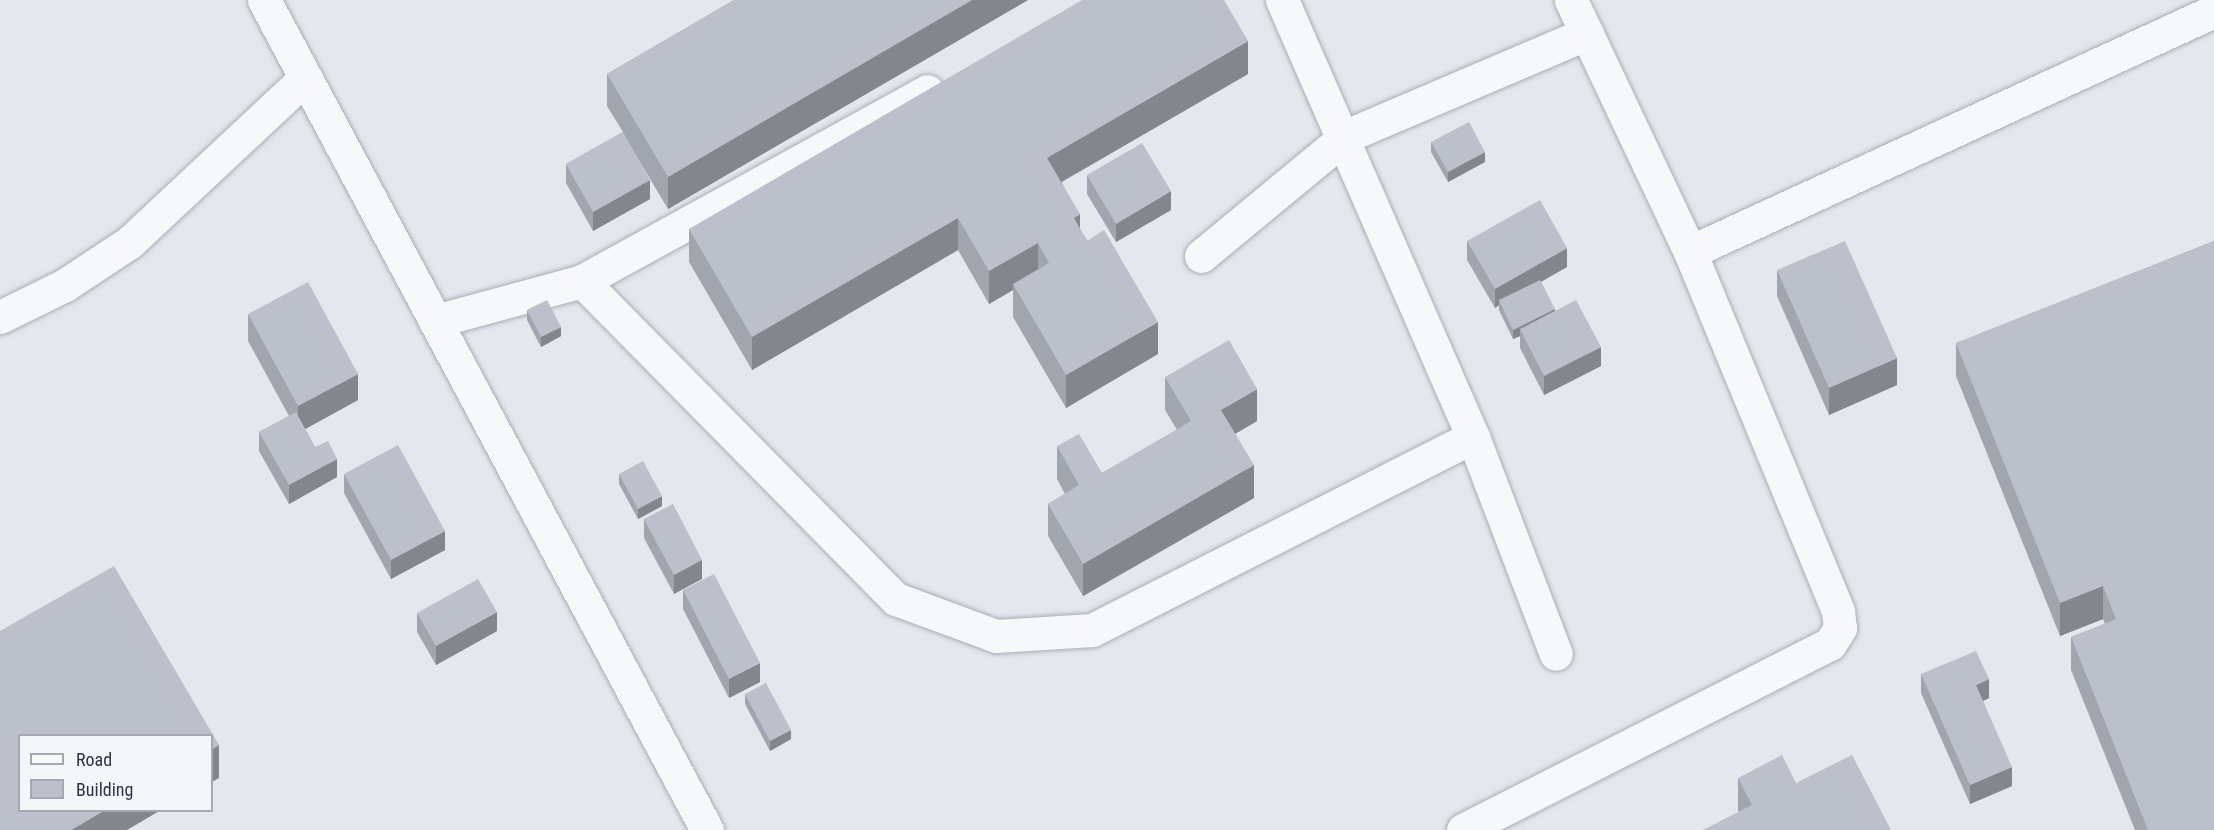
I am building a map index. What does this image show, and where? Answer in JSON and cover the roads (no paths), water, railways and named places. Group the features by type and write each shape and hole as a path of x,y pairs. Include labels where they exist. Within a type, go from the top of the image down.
{"lane":[{"path":"264,0 707,830"},
{"path":"1282,0 1346,136 1473,437 1556,654"},
{"path":"1463,830 1830,645 1840,628 1838,610 1690,252 1571,0"},
{"path":"1690,252 2214,11"},
{"path":"1201,256 1346,136 1587,33"},
{"path":"435,321 582,281 958,75"},
{"path":"0,317 64,285 130,242 306,78"},
{"path":"582,281 896,599 996,636 1092,630 1473,437"}]}
